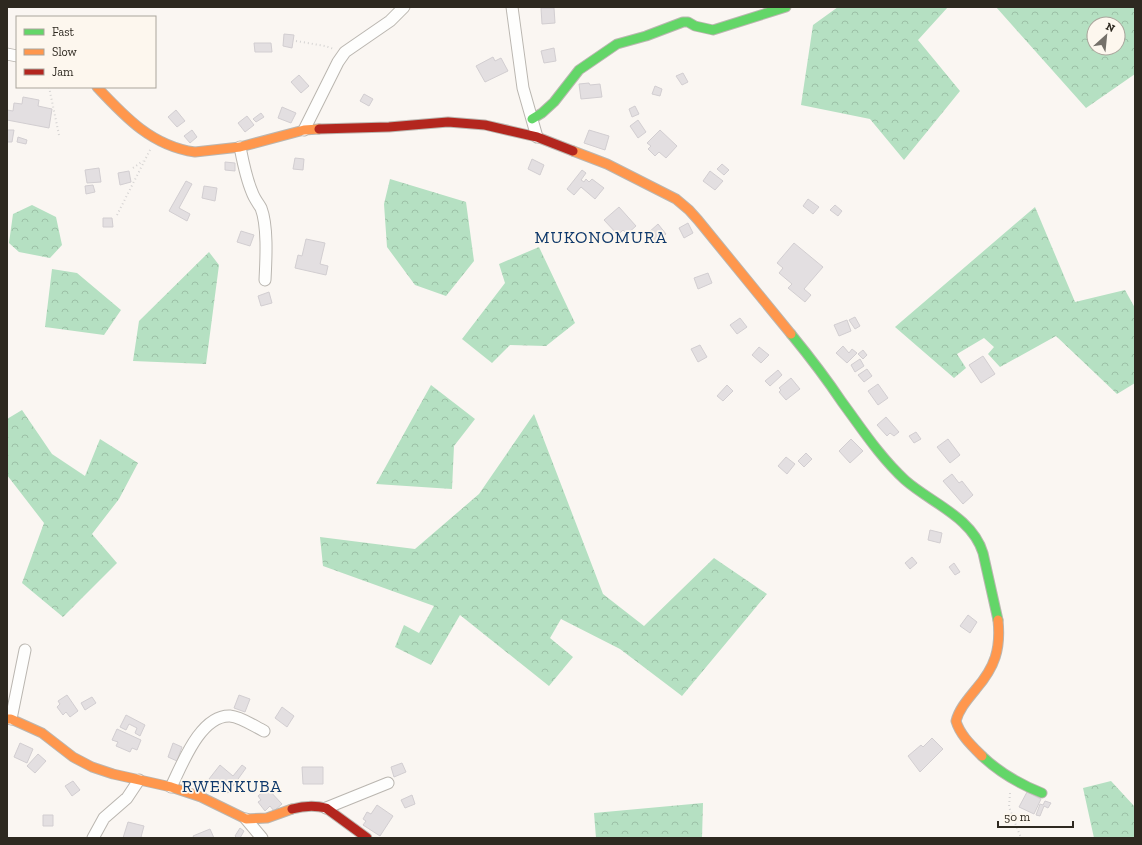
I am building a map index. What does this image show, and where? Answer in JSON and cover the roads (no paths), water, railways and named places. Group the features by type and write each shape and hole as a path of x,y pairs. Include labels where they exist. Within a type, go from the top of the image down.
{"street":[{"path":"304,130 338,62 345,52 390,21 404,7"},
{"path":"512,7 523,88 537,137"},
{"path":"532,119 542,113 554,102 579,70 617,44 646,36 683,22 688,22 695,26 713,30 786,7"},
{"path":"98,88 140,129 170,146 188,151 195,152 240,147 304,130 448,122 485,125 537,137 607,164 676,199 689,210 824,375 874,444 892,466 913,487 975,534 984,556 999,619 1000,634 998,651 993,667 960,710 956,722 957,727 971,744 992,765 1011,780 1042,793"},
{"path":"240,147 247,178 252,192 261,209 264,226 266,258 265,280"},
{"path":"25,650 9,719 42,733 73,757 84,763 113,774 171,787 201,797 246,819 262,838"},
{"path":"171,787 184,761 202,732 213,721 222,717 230,716 264,731"},
{"path":"93,838 104,818 127,798 139,780"},
{"path":"326,808 388,783"},
{"path":"246,819 267,818 296,808 318,806 326,808 366,838"}],"district":[{"name":"MUKONOMURA","path":"601,237"},
{"name":"RWENKUBA","path":"232,786"}]}
